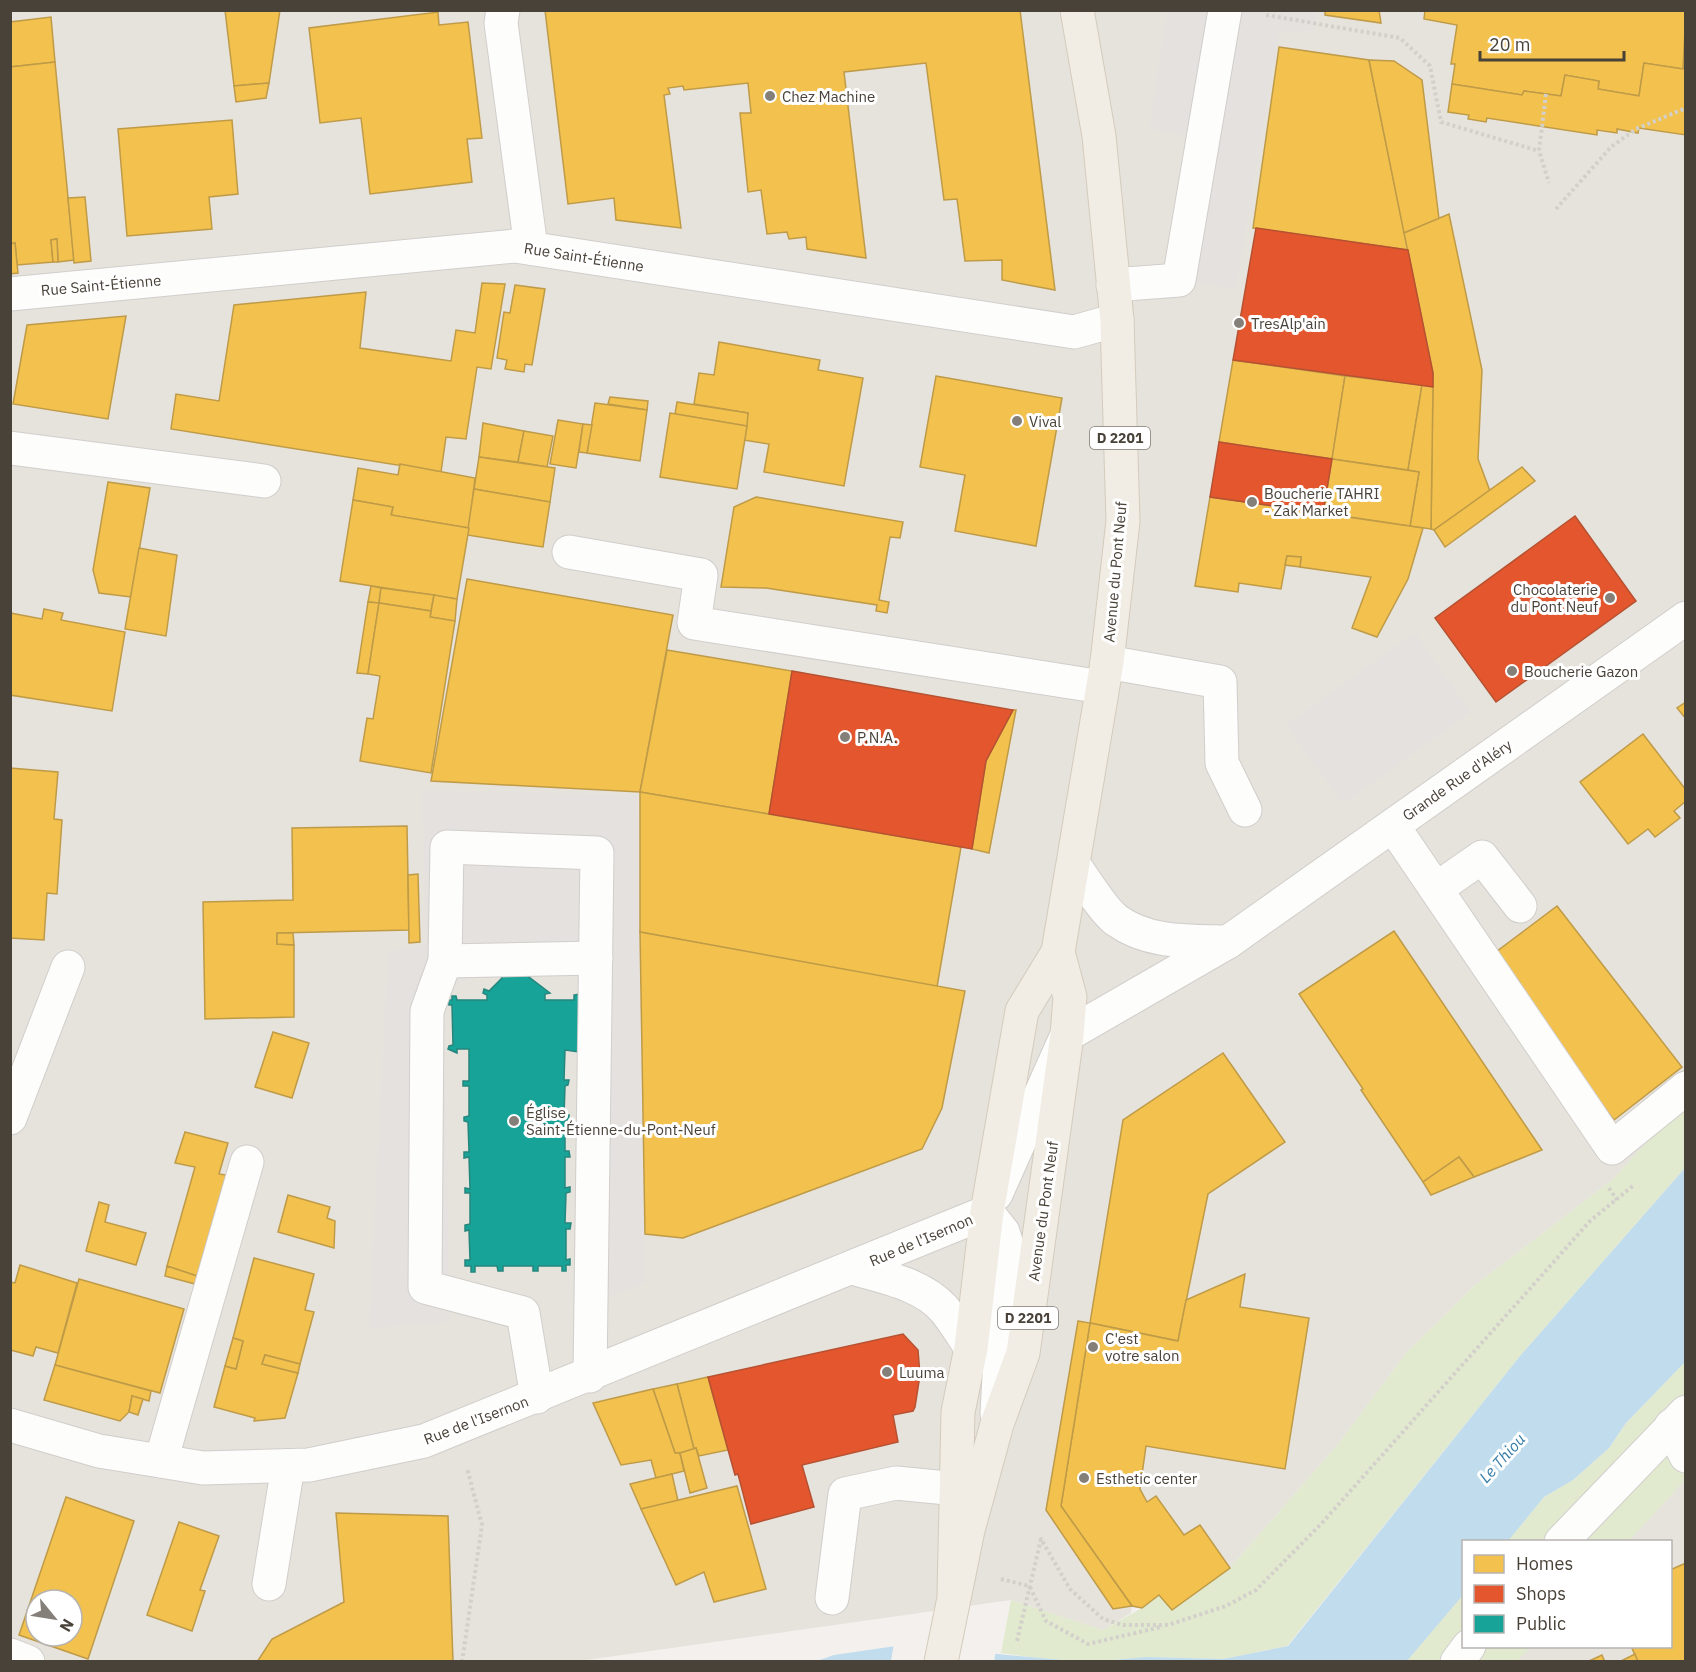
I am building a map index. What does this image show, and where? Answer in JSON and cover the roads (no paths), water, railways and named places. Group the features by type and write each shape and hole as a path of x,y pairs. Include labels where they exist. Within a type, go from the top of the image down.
{"main road":[{"name":"Avenue du Pont Neuf","path":"943,1652 954,1594 967,1489 958,1412 971,1348 987,1212 1022,1011 1058,952 1104,674 1123,521 1117,320 1099,136 1077,10"},
{"name":"Avenue du Pont Neuf","path":"967,1489 997,1424 1023,1353 1067,1035 1070,997 1058,952"}],"street":[{"path":"502,10 501,23 531,248"},
{"path":"1113,285 1179,280 1225,10"},
{"name":"Rue Saint-Étienne","path":"11,298 515,246 1074,332 1117,320"},
{"path":"10,448 264,481"},
{"path":"569,552 701,575 694,623 1104,674 1220,682 1222,763 1245,810"},
{"name":"Grande Rue d'Aléry","path":"1067,1035 1228,942 1686,618"},
{"path":"1393,826 1612,1148 1686,1088"},
{"path":"537,1397 523,1313 425,1287 427,1011 445,961 447,847 597,853 590,1376"},
{"path":"1436,889 1482,857 1520,906"},
{"path":"1074,865 1115,919 1133,928 1165,940 1228,942"},
{"path":"445,961 596,958"},
{"path":"10,1118 68,967"},
{"name":"Avenue du Pont Neuf","path":"987,1212 1067,1035"},
{"path":"161,1461 248,1162"},
{"name":"Rue de l'Isernon","path":"10,1425 99,1451 203,1468 309,1465 401,1446 457,1430 987,1212 1003,1232 1012,1260 1001,1341 997,1424"},
{"name":"Rue de l'Isernon","path":"852,1268 905,1284 933,1298 945,1310 971,1348"},
{"path":"1678,1419 1686,1456"},
{"path":"1563,1540 1678,1419"},
{"path":"269,1584 288,1466"},
{"path":"832,1598 845,1494 896,1484 967,1489"},
{"path":"1457,1662 1468,1648"},
{"path":"10,1655 28,1662"}],"water":[{"name":"Le Thiou","path":"1685,1168 1685,1362 1626,1423 1609,1448 1573,1480 1544,1497 1509,1540 1462,1540 1462,1596 1407,1661 1103,1661 1146,1657 1223,1659 1288,1646 1520,1356"},
{"path":"903,1645 1072,1661 814,1662 834,1655"}],"place":[{"name":"Chez Machine","path":"770,96"},
{"name":"TresAlp'ain","path":"1239,323"},
{"name":"Vival","path":"1017,421"},
{"name":"Boucherie TAHRI - Zak Market","path":"1252,502"},
{"name":"Chocolaterie du Pont Neuf","path":"1610,598"},
{"name":"Boucherie Gazon","path":"1512,671"},
{"name":"P.N.A.","path":"845,737"},
{"name":"Église Saint-Étienne-du-Pont-Neuf","path":"514,1121"},
{"name":"C'est votre salon","path":"1093,1347"},
{"name":"Luuma","path":"887,1372"},
{"name":"Esthetic center","path":"1084,1478"}]}
